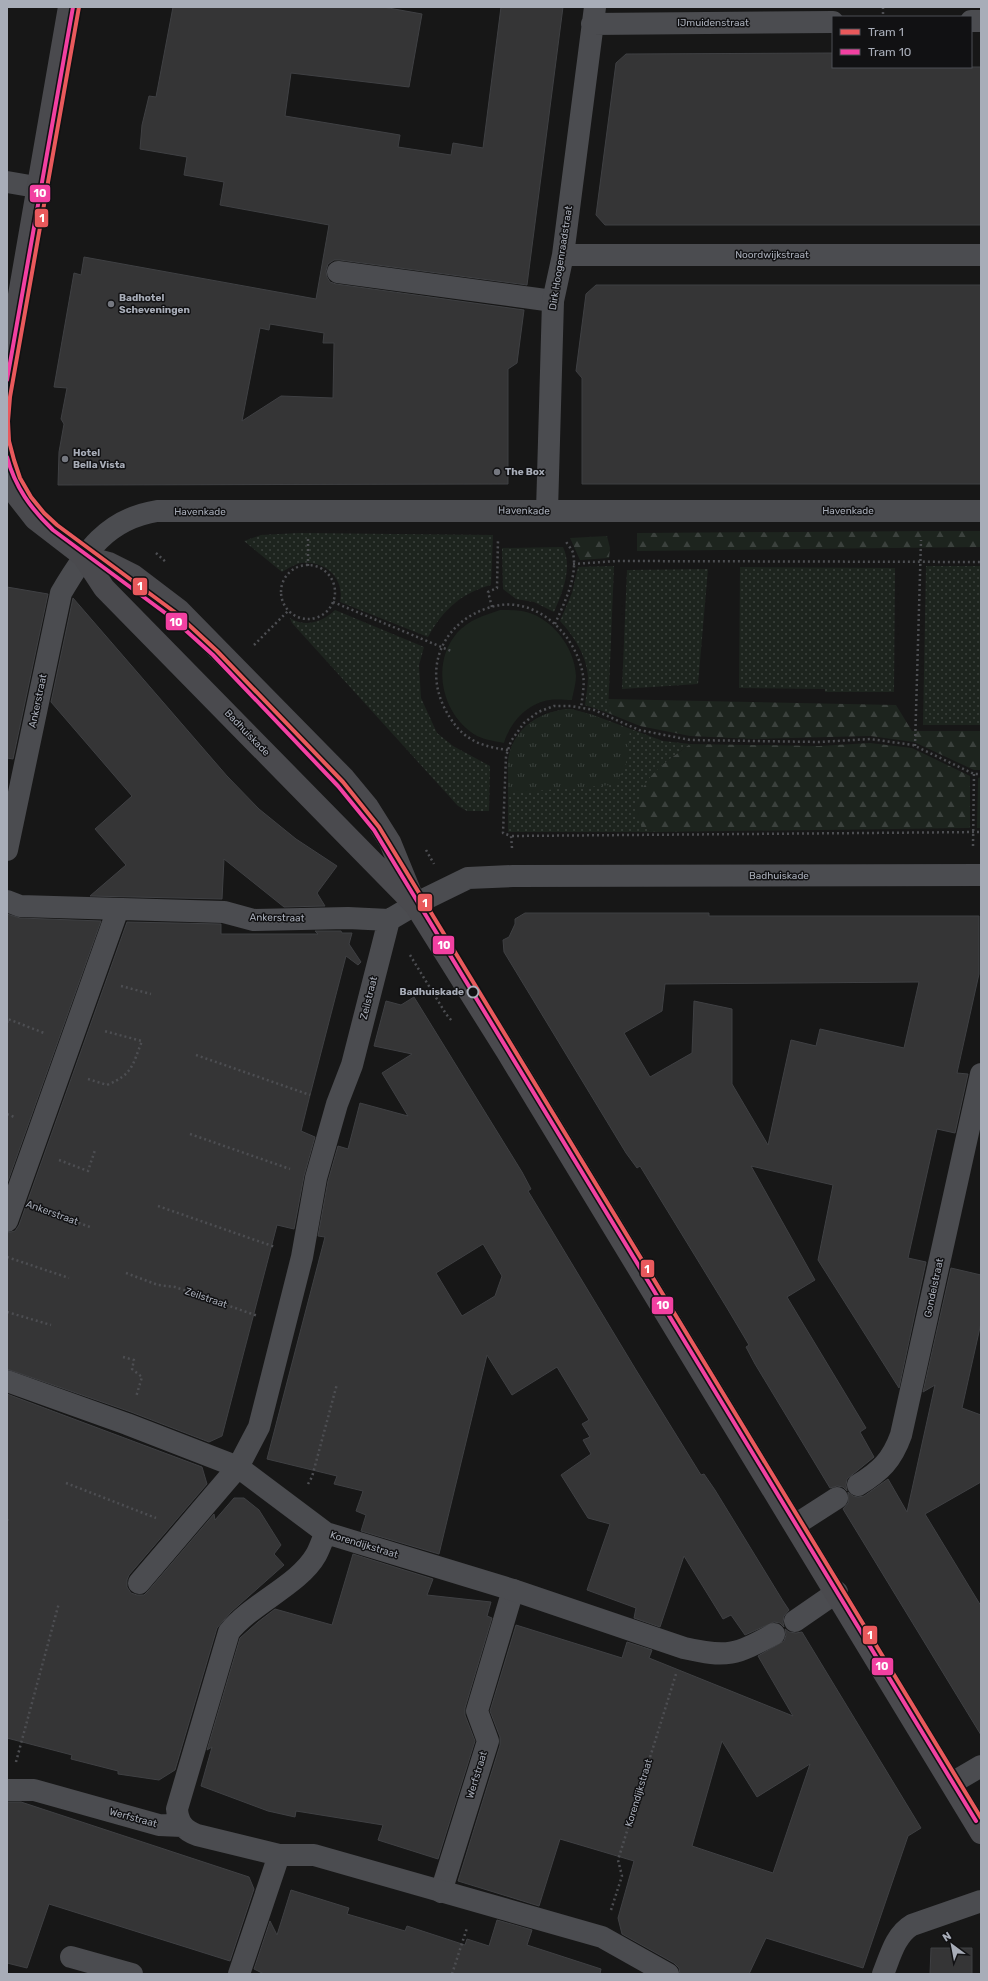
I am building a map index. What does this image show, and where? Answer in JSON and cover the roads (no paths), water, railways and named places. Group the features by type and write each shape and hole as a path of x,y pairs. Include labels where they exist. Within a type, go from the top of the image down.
{"main road":[{"path":"7,364 36,187 69,7"},
{"name":"Badhuiskade","path":"7,477 12,500 83,556 104,588 415,905"},
{"name":"Badhuiskade","path":"83,556 109,563 133,575 179,610 344,778 368,807 390,842 415,905"},
{"path":"415,905 483,1012 837,1592 981,1833"}],"street":[{"name":"IJmuidenstraat","path":"594,15 832,22"},
{"name":"Dirk Hoogenraadstraat","path":"547,511 552,301 563,255 594,15"},
{"path":"7,182 36,187"},
{"name":"Noordwijkstraat","path":"563,255 981,256"},
{"path":"338,272 552,301"},
{"name":"Havenkade","path":"83,556 112,528 141,514 157,511 981,511"},
{"name":"Ankerstraat","path":"7,850 61,593 83,556"},
{"name":"Badhuiskade","path":"415,905 468,878 513,876 977,875"},
{"name":"Ankerstraat","path":"7,901 20,906 224,912 254,920 348,918 389,920"},
{"path":"389,920 415,905"},
{"name":"Ankerstraat","path":"7,1221 118,909"},
{"name":"Zeilstraat","path":"139,1583 238,1467 259,1427 286,1326 302,1257 316,1178 337,1104 352,1065 389,920"},
{"name":"Gondelstraat","path":"858,1485 879,1472 896,1450 901,1435 981,1074"},
{"path":"7,1381 127,1424 238,1467 326,1533"},
{"path":"795,1524 837,1498"},
{"name":"Korendijkstraat","path":"182,1826 178,1818 177,1809 229,1632 239,1620 300,1574 315,1556 326,1533 514,1590 684,1648 709,1654 722,1655 748,1648 774,1634"},
{"name":"Werfstraat","path":"441,1892 488,1741 477,1711 514,1590"},
{"path":"795,1621 837,1592"},
{"path":"952,1783 981,1766"},
{"name":"Werfstraat","path":"8,1790 34,1790 159,1826 182,1826 188,1831 197,1835 279,1855 314,1855 602,1937 668,1974"},
{"path":"239,1974 279,1855"},
{"path":"883,1974 899,1937 904,1930 912,1925 981,1901"},
{"path":"71,1957 132,1974"}],"tram line":[{"name":"10","path":"7,380 73,7"},
{"name":"1","path":"79,7 10,397 8,421 9,441 20,478 31,497 44,513 57,525 176,613 217,651 343,782 379,827 981,1818"},
{"name":"10","path":"7,457 19,488 31,506 45,522 53,530 172,618 213,655 338,786 374,830 976,1821"}],"place":[{"name":"Badhotel Scheveningen","path":"111,304"},
{"name":"Hotel Bella Vista","path":"65,459"},
{"name":"The Box","path":"497,472"},
{"name":"Badhuiskade","path":"473,992"}]}
